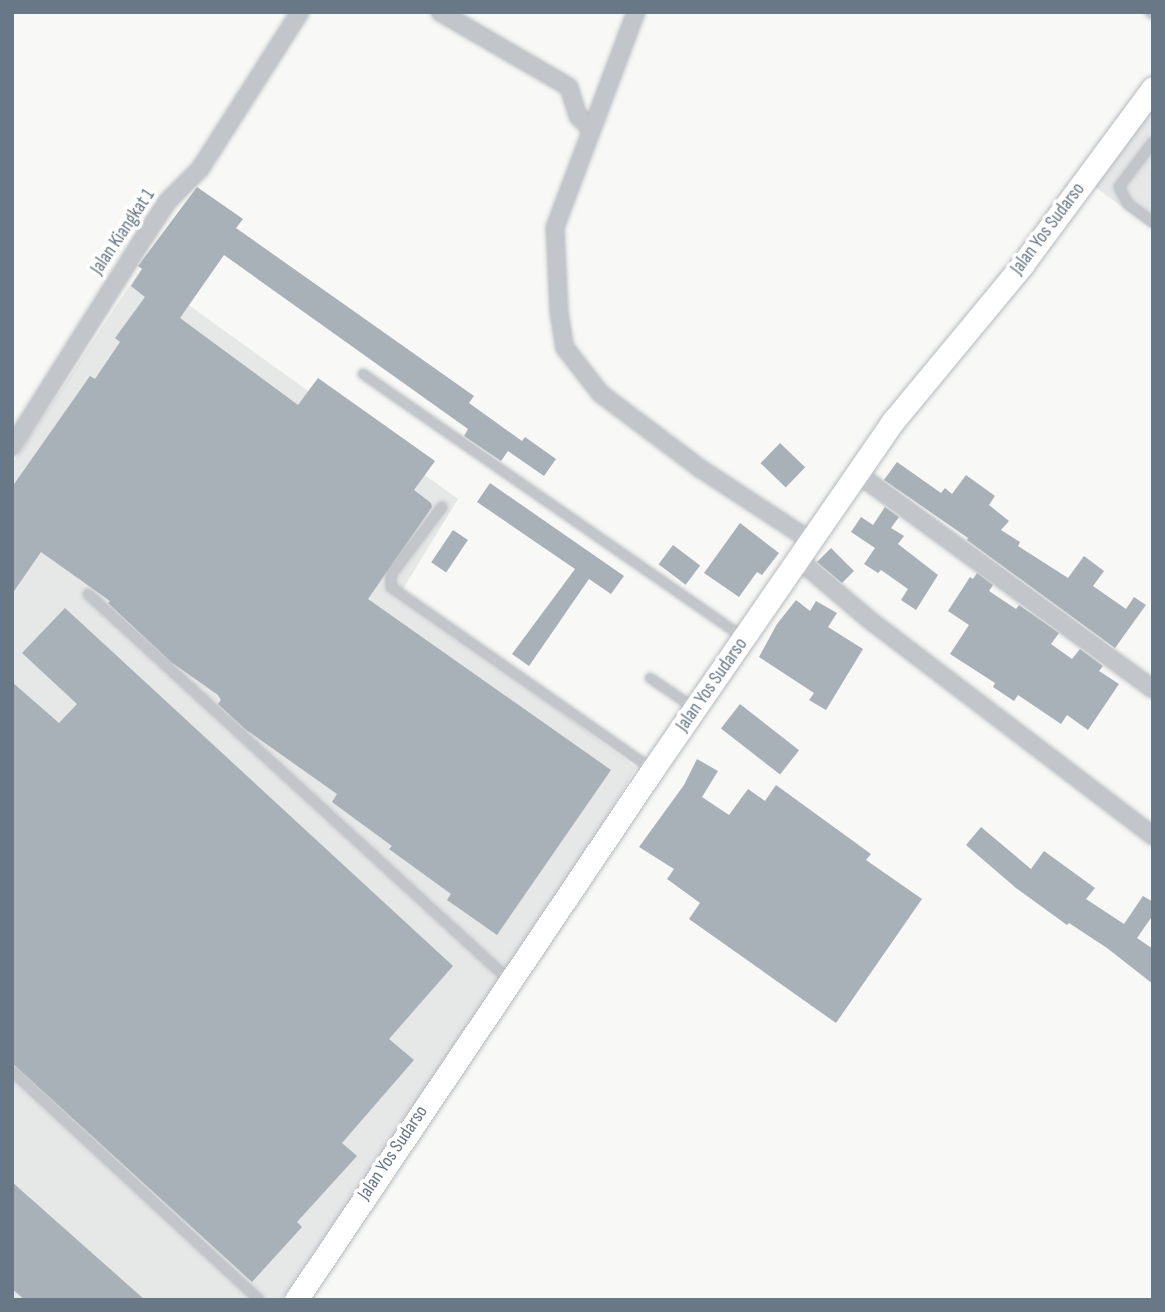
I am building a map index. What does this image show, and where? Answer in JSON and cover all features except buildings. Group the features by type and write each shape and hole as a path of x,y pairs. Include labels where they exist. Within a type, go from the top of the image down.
{"street":[{"name":"Jalan Kiangkat 1","path":"12,447 168,201 200,169 300,12"},
{"path":"440,12 569,87 578,116 591,129"},
{"path":"636,12 555,227 559,312 565,348 600,394 805,551 871,621 1153,836"},
{"name":"Jalan Yos Sudarso","path":"296,1300 653,769 894,420 1023,265 1153,88"},
{"path":"858,474 1153,689"}],"lane":[{"path":"1153,142 1119,187 1128,204 1153,222"},
{"path":"363,374 745,639"},
{"path":"442,507 391,575 390,587 653,769"},
{"path":"88,594 511,982"},
{"path":"650,678 696,709"},
{"path":"12,1071 259,1300"}],"shaded area":[{"path":"1153,101 1153,230 1090,183"},
{"path":"140,270 458,499 401,592 636,768 540,928 281,1300 12,1300 12,464"}]}
